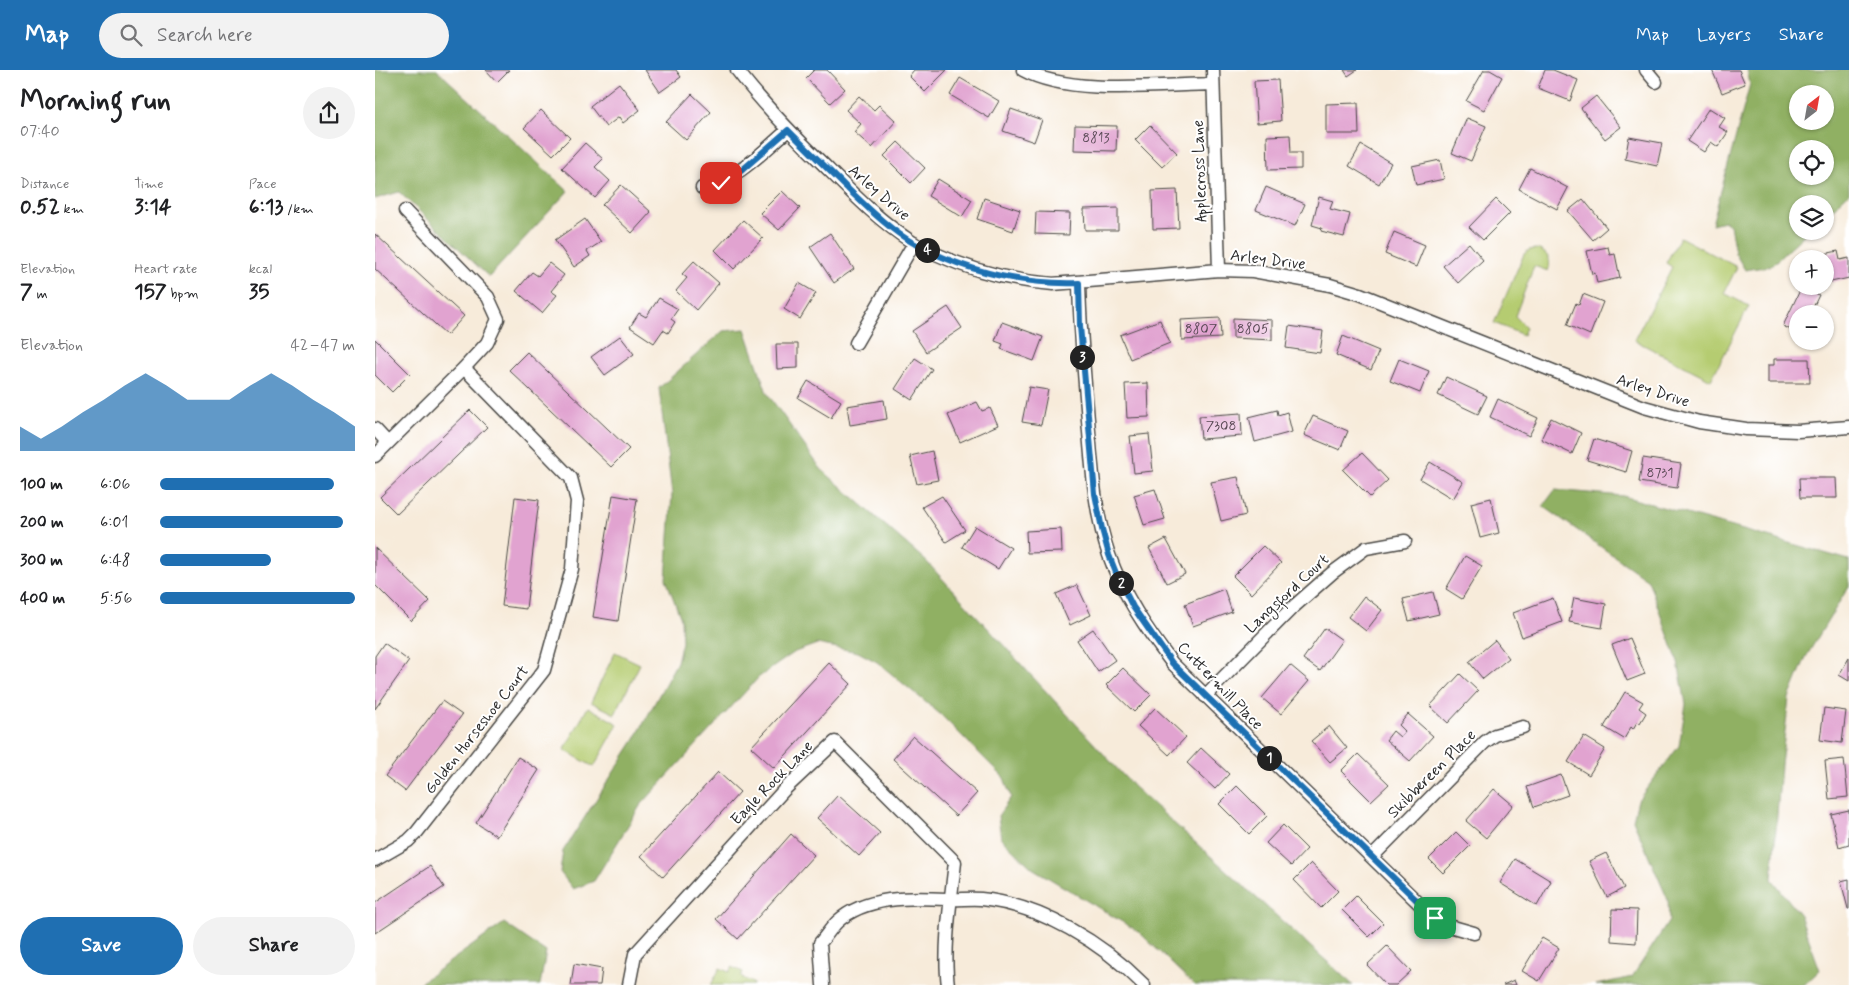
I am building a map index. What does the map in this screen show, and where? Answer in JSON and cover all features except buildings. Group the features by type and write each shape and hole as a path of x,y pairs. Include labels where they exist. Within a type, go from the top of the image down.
{"street":[{"name":"Arley Drive","path":"737,70 788,130 865,206 886,224 914,244 957,263 990,274 1039,283 1079,283 1219,270 1253,271 1279,275 1337,287 1472,338 1644,407 1699,422 1746,429 1798,431 1849,427"},
{"path":"1023,70 1041,78 1075,85 1110,87 1213,84"},
{"name":"Applecross Lane","path":"1213,70 1219,270"},
{"path":"1646,70 1656,82"},
{"path":"701,188 721,183 741,171 788,130"},
{"path":"375,456 487,343 498,319 488,297 405,211"},
{"path":"856,343 914,244"},
{"name":"Cuttermill Place","path":"1079,283 1081,335 1095,494 1109,555 1133,607 1172,663 1435,918 1446,926 1474,933"},
{"name":"Golden Horseshoe Court","path":"375,860 408,841 417,832 544,670 572,570 577,500 571,478 464,368"},
{"path":"375,429 389,443"},
{"name":"Langsford Court","path":"1205,696 1291,609 1332,573 1365,548 1405,542"},
{"name":"Skibbereen Place","path":"1372,857 1485,742 1495,735 1523,727"},
{"name":"Eagle Rock Lane","path":"629,985 635,954 785,789 835,742 955,862 951,899"},
{"path":"823,985 820,943 837,922 859,908 884,901 916,897 981,899 1034,913 1062,925 1109,954 1144,985"},
{"path":"948,985 946,970 951,899"}],"green space":[{"path":"375,70 437,70 568,191 489,277 399,192 375,199"},
{"path":"1747,70 1849,70 1849,193 1834,207 1834,195 1789,195 1789,240 1798,240 1771,266 1745,270 1735,253 1730,225 1724,221 1712,224 1750,84"},
{"path":"1680,237 1737,267 1724,293 1749,306 1711,380 1634,340 1672,267 1666,263"},
{"path":"1536,249 1546,254 1549,260 1549,267 1548,271 1534,266 1515,316 1526,327 1523,335 1494,323 1524,254 1529,250"},
{"path":"745,329 767,393 821,469 926,561 1134,787 1353,985 1194,985 1139,932 1032,868 1001,838 998,816 1011,797 1004,778 940,714 877,662 858,652 817,644 795,652 759,677 640,806 594,881 573,889 560,872 563,851 635,739 677,662 682,642 681,619 666,579 672,494 659,388 723,331"},
{"path":"1555,490 1623,496 1849,560 1849,586 1806,657 1789,698 1781,765 1772,879 1800,915 1820,970 1804,985 1596,985 1632,977 1669,921 1668,900 1633,820 1638,800 1679,746 1686,704 1678,662 1648,580 1543,506"},
{"path":"615,652 640,664 615,714 591,702"},
{"path":"588,707 618,724 594,767 564,750"},
{"path":"504,923 546,952 540,985 417,985"},
{"path":"732,967 743,972 741,977 753,983 753,985 711,985 720,968 729,972"}],"route":[{"path":"721,183 741,171 788,130 865,206 914,244 957,263 990,274 1039,283 1079,283 1080,326 1095,494 1109,555 1133,607 1172,663 1435,918"}]}
